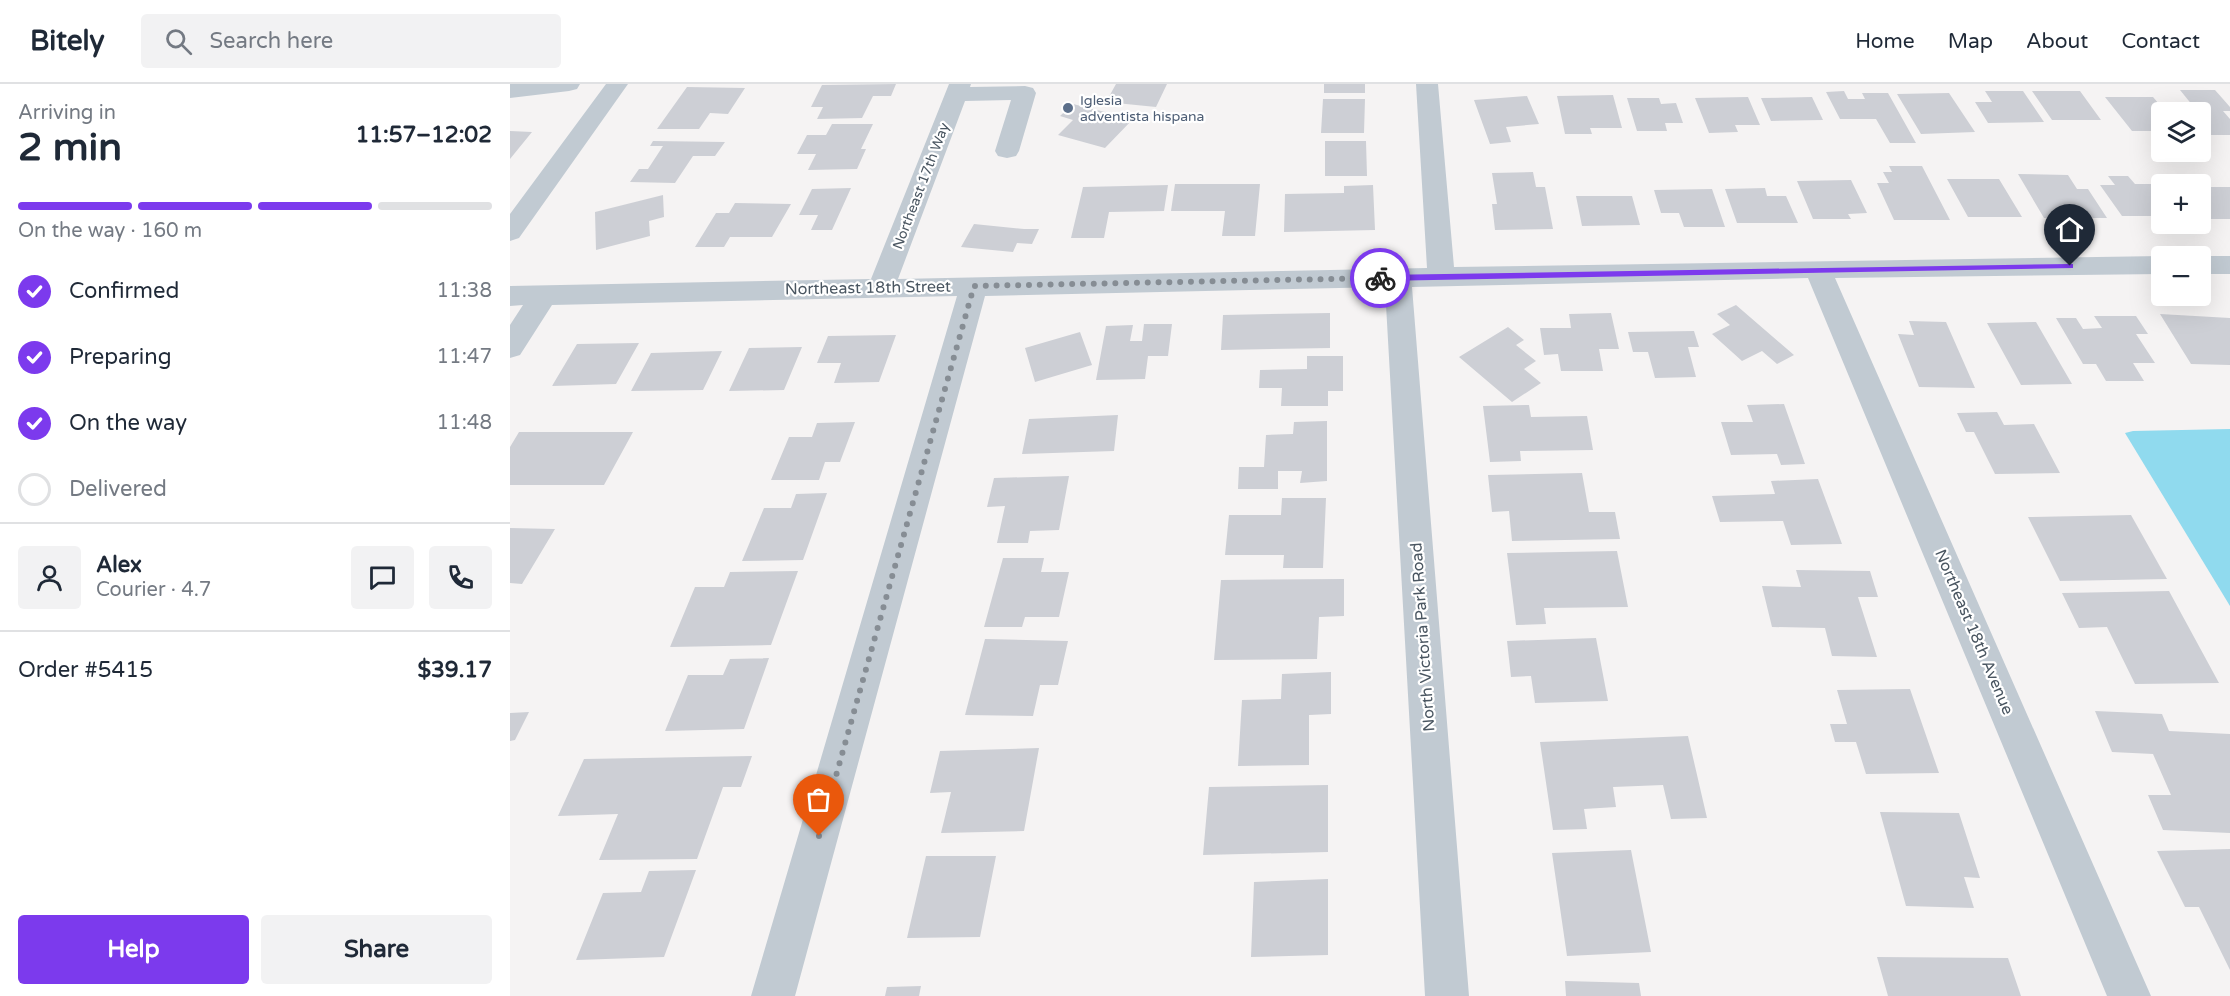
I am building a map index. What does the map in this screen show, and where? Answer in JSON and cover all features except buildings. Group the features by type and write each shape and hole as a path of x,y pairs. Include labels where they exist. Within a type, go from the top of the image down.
{"street":[{"path":"510,92 569,84"},
{"path":"510,232 617,84"},
{"path":"1427,84 1441,277"},
{"path":"958,89 1027,89 1007,151"},
{"name":"Northeast 17th Way","path":"881,288 958,89"},
{"name":"Northeast 18th Street","path":"510,296 1818,269 2151,265"},
{"path":"2211,265 2230,265"},
{"name":"Northeast 18th Avenue","path":"1818,269 2129,996"},
{"name":"North Victoria Park Road","path":"1398,278 1447,996"},
{"path":"773,996 974,286"},
{"path":"510,348 544,295"}],"water":[{"path":"2230,429 2230,606 2125,433"}],"way so far":[{"path":"819,836 974,286 1380,278"}],"place":[{"name":"Iglesia adventista hispana","path":"1068,108"}],"route":[{"path":"1380,278 2070,266"}]}
